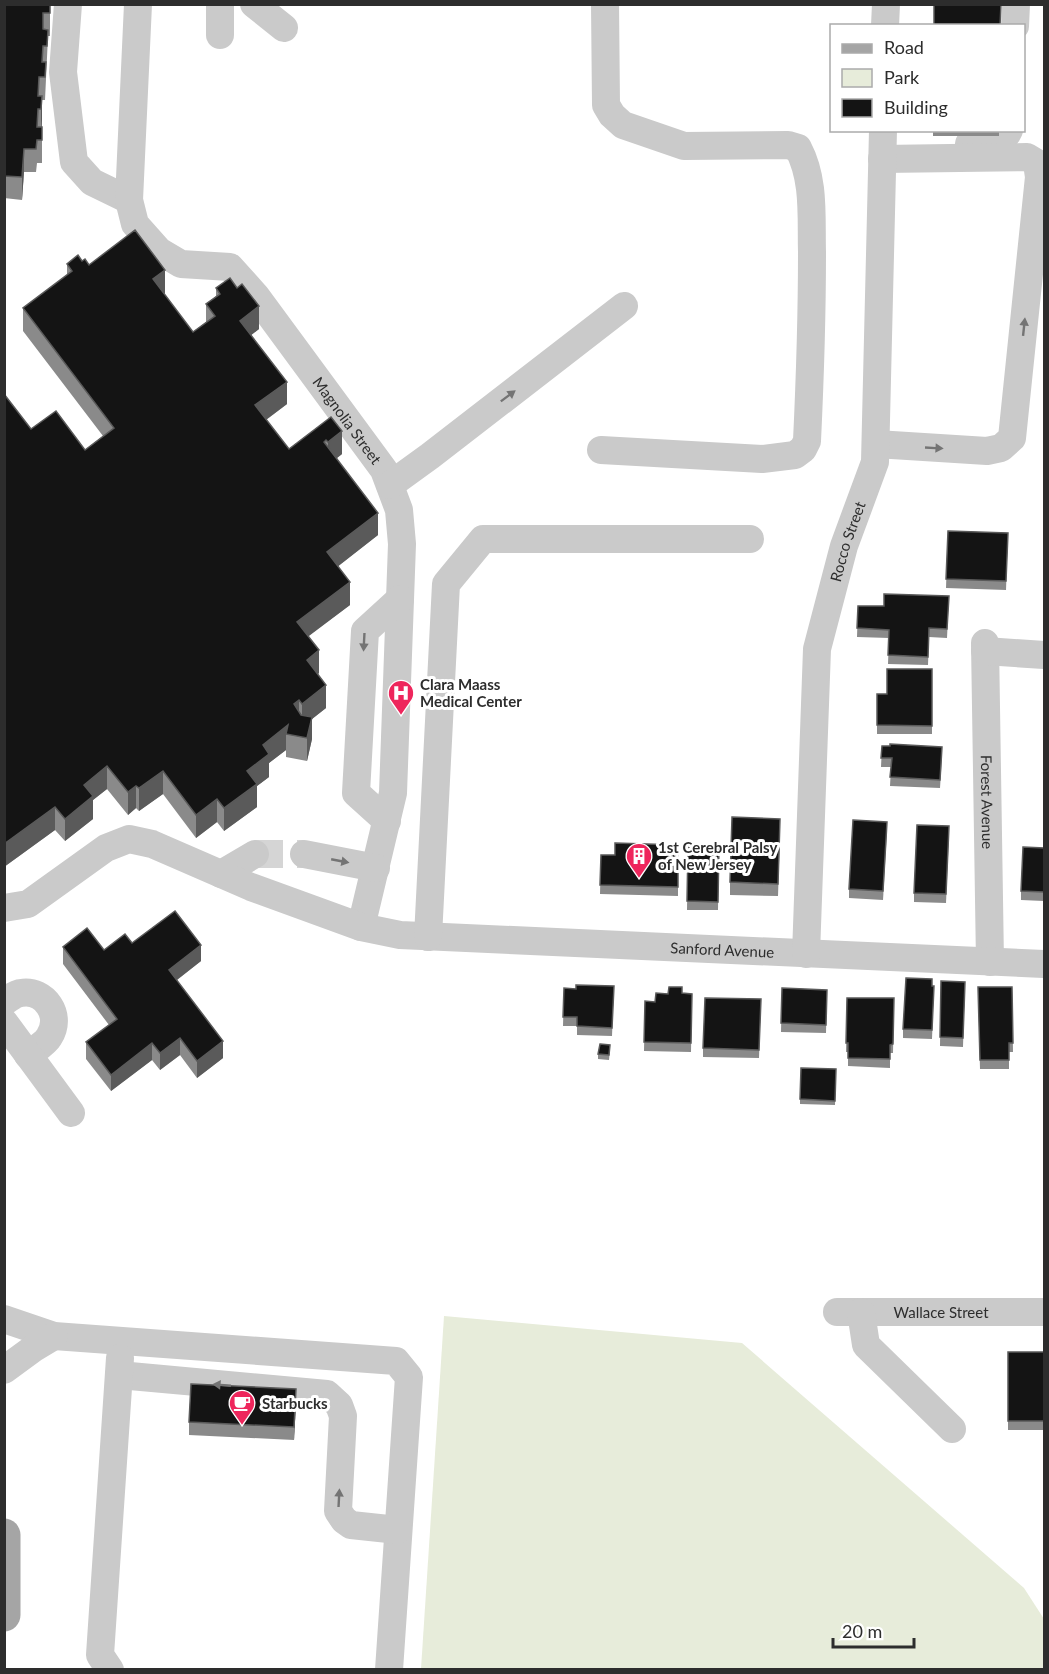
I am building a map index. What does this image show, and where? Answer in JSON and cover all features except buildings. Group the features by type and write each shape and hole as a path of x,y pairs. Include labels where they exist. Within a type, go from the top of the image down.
{"main road":[{"path":"4,1535 4,1615"}],"street":[{"path":"68,4 63,72 74,162 92,182 129,200"},
{"name":"Magnolia Street","path":"138,4 129,200 135,224 159,250 181,264 230,267 256,296 384,470 399,510 402,543 393,793 361,927"},
{"path":"220,4 220,35"},
{"path":"254,4 284,28"},
{"path":"601,450 762,459 795,454 803,449 807,441 812,306 810,188 805,162 798,148 789,145 684,146 622,125 606,105 605,4"},
{"path":"885,24 886,4"},
{"path":"1015,24 1016,4"},
{"path":"883,143 992,145 1002,141 1008,132"},
{"path":"876,444 987,451 1001,448 1012,438 1039,177 1037,163 1026,157 883,143"},
{"name":"Rocco Street","path":"806,954 817,648 844,546 875,462 883,143"},
{"path":"390,485 624,306"},
{"path":"429,937 446,584 483,539 750,538"},
{"path":"387,821 356,793 365,631 400,599"},
{"name":"Forest Avenue","path":"990,962 985,647 1044,655"},
{"name":"Sanford Avenue","path":"4,908 28,904 106,848 129,839 152,844 221,874 361,927 400,935 1044,964"},
{"path":"221,874 255,854"},
{"path":"304,854 376,868"},
{"path":"4,1002 19,993 36,993 51,1005 55,1020 50,1037 28,1055"},
{"path":"4,1022 70,1113"},
{"name":"Wallace Street","path":"952,1429 866,1345 849,1312 1044,1312"},
{"path":"4,1319 54,1336 396,1362 409,1377 389,1670"},
{"path":"4,1370 54,1336"},
{"path":"110,1670 100,1655 121,1341"},
{"path":"119,1375 327,1394 339,1405 343,1416 338,1511 351,1525 398,1530"}],"green space":[{"path":"444,1316 742,1343 1024,1588 1044,1619 1044,1669 421,1669"}],"tunnel":[{"path":"255,854 304,854"}],"place":[{"name":"Clara Maass Medical Center","path":"401,716"},
{"name":"1st Cerebral Palsy of New Jersey","path":"639,879"},
{"name":"Starbucks","path":"242,1426"}]}
